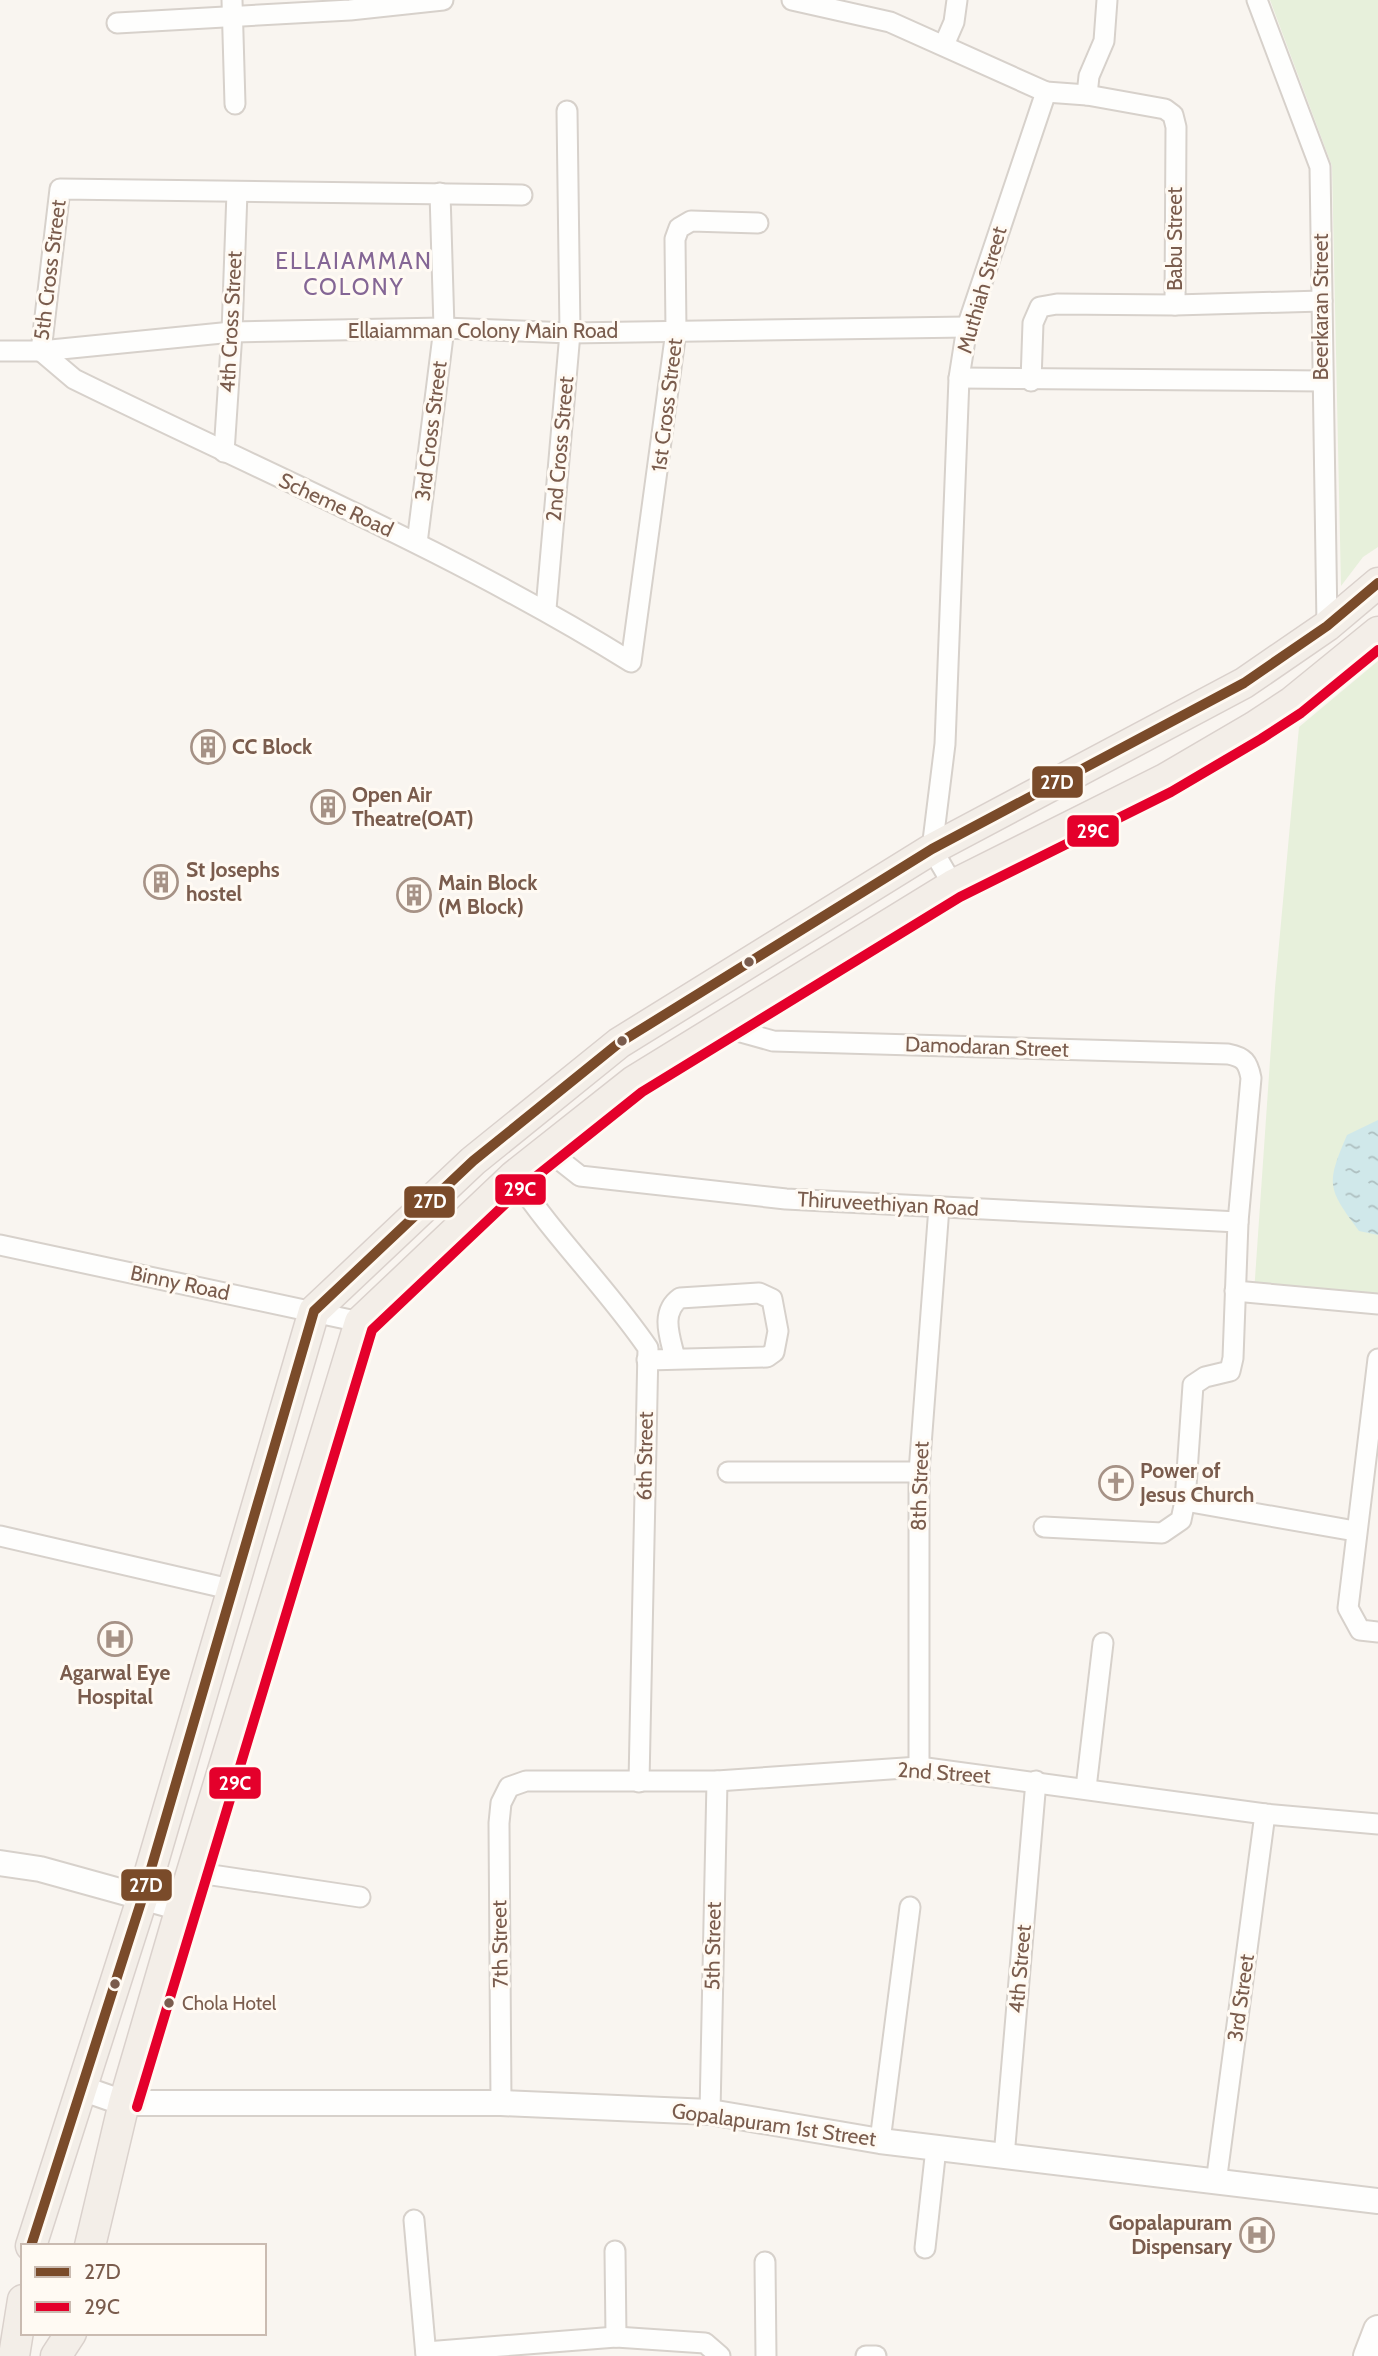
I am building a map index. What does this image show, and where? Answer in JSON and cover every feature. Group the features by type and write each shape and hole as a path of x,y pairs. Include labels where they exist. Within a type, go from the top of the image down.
{"main road":[{"path":"32,2244 143,1896 313,1311 473,1161 619,1043 932,849 1236,687 1327,626 1378,583"},
{"path":"90,2244 124,2103 181,1908 360,1322 514,1176 634,1081 953,885 1165,779 1254,727 1292,702 1378,632"},
{"path":"14,2356 21,2313"},
{"path":"1367,2356 1378,2330"},
{"path":"27,2335 30,2356"},
{"path":"56,2356 70,2335"},
{"path":"78,2335 78,2356"}],"street":[{"path":"117,23 232,8 443,0"},
{"path":"792,0 817,2 890,22 1046,92"},
{"path":"944,45 954,22 957,0"},
{"path":"1087,95 1089,76 1104,41 1107,0"},
{"name":"Beerkaran Street","path":"1257,0 1320,167 1321,380 1327,626"},
{"path":"232,8 235,104"},
{"name":"Babu Street","path":"1046,92 1087,95 1165,108 1173,115 1176,127 1175,305 1322,302"},
{"name":"Muthiah Street","path":"932,849 946,744 959,378 967,327 1046,92"},
{"name":"2nd Cross Street","path":"546,609 570,333 567,111"},
{"name":"5th Cross Street","path":"41,351 60,189 237,192"},
{"path":"237,192 522,195"},
{"name":"4th Cross Street","path":"224,452 237,192"},
{"name":"3rd Cross Street","path":"417,543 444,328 440,193"},
{"name":"1st Cross Street","path":"631,662 676,331 675,239 679,228 691,221 758,223"},
{"path":"1031,381 1033,323 1041,307 1057,304 1175,305"},
{"name":"Ellaiamman Colony Main Road","path":"0,351 41,351 232,332 444,328 570,333 967,327"},
{"name":"Scheme Road","path":"41,351 74,379 417,543 546,609 631,662"},
{"path":"959,378 1031,381 1321,380"},
{"path":"932,849 953,885"},
{"name":"Damodaran Street","path":"723,1027 774,1041 1241,1056 1249,1064 1251,1078 1238,1222"},
{"name":"Thiruveethiyan Road","path":"547,1150 580,1176 786,1199 1238,1222"},
{"name":"6th Street","path":"514,1176 533,1205 629,1320 648,1348 639,1782"},
{"name":"8th Street","path":"919,1767 919,1472 939,1207"},
{"path":"1044,1527 1162,1533 1181,1520 1185,1501 1193,1385 1205,1377 1230,1371 1233,1358 1238,1222"},
{"name":"Binny Road","path":"0,1245 360,1322"},
{"path":"1235,1291 1378,1304"},
{"path":"647,1360 767,1357 775,1352 778,1331 772,1299 759,1293 680,1298 672,1304 667,1318 675,1359"},
{"path":"1369,1631 1348,1608 1356,1531 1375,1403 1378,1359"},
{"path":"728,1472 919,1472"},
{"path":"1185,1501 1356,1531"},
{"path":"0,1536 234,1590"},
{"path":"1086,1788 1103,1643"},
{"name":"2nd Street","path":"509,1787 526,1781 717,1781 919,1767 1265,1814 1378,1824"},
{"name":"5th Street","path":"710,2112 717,1781"},
{"name":"4th Street","path":"1004,2157 1037,1781"},
{"name":"7th Street","path":"501,2103 499,1823 501,1803 509,1787"},
{"name":"3rd Street","path":"1216,2183 1265,1814"},
{"path":"0,1863 40,1869 181,1908"},
{"path":"192,1872 360,1897"},
{"path":"880,2141 910,1907"},
{"name":"Gopalapuram 1st Street","path":"81,2088 124,2103 501,2103 710,2112 880,2141 1378,2201"},
{"path":"925,2248 936,2148"},
{"path":"414,2220 426,2354 616,2337 709,2352"},
{"path":"615,2251 616,2337"},
{"path":"765,2262 766,2356"},
{"path":"866,2356 876,2356"}],"green space":[{"path":"1270,0 1378,0 1378,547 1363,557 1341,586 1332,166"},
{"path":"1378,661 1378,1307 1254,1293 1275,988 1299,727"}],"water":[{"path":"1378,1120 1378,1235 1359,1231 1336,1195 1333,1176 1347,1135"}],"transit line":[{"name":"27D","path":"32,2244 143,1896 314,1311 473,1161 619,1043 932,849 1244,683 1327,626 1378,583"},
{"name":"29C","path":"137,2107 372,1330 523,1187 642,1092 960,897 1171,792 1261,739 1301,713 1378,650"}],"place":[{"name":"CC Block","path":"208,747"},
{"name":"Open Air Theatre(OAT)","path":"328,807"},
{"name":"St Josephs hostel","path":"161,882"},
{"name":"Main Block (M Block)","path":"414,895"},
{"name":"Power of Jesus Church","path":"1116,1483"},
{"name":"Agarwal Eye Hospital","path":"115,1639"},
{"name":"Chola Hotel","path":"169,2003"},
{"name":"Gopalapuram Dispensary","path":"1257,2235"}],"district":[{"name":"ELLAIAMMAN COLONY","path":"354,274"}]}
